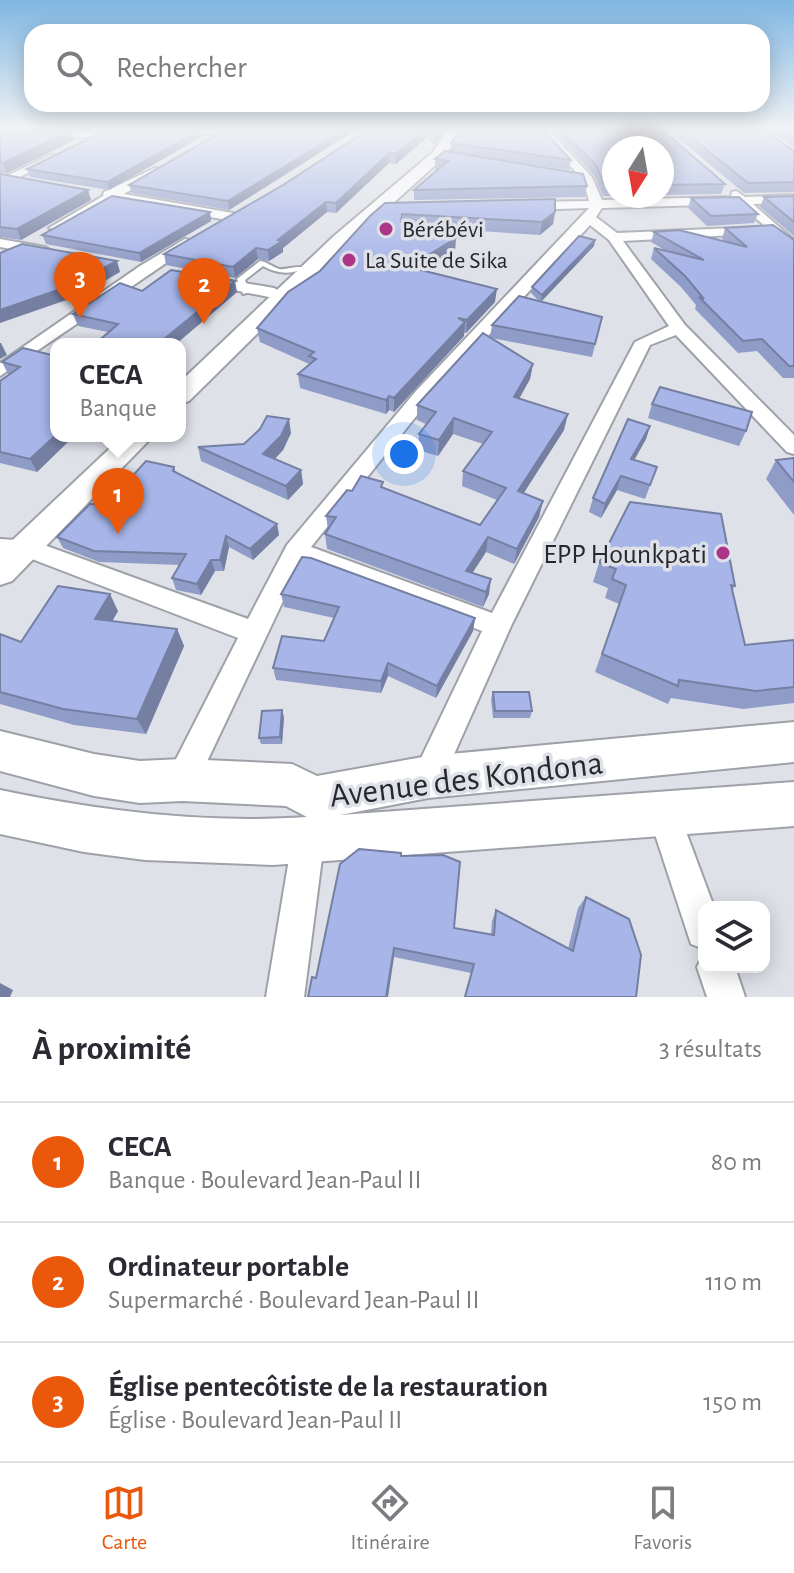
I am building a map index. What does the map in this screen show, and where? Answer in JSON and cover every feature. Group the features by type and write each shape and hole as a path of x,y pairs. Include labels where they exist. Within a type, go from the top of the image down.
{"main road":[{"path":"186,378 398,174"},
{"path":"186,390 425,174"},
{"path":"6,555 120,442"},
{"path":"6,555 132,442"},
{"name":"Avenue des Kondona","path":"0,812 84,830 145,837 273,842 311,819 428,777 794,742"},
{"name":"Avenue des Kondona","path":"0,751 94,775 140,782 182,780 292,785 311,819"},
{"name":"Avenue des Kondona","path":"311,819 665,816 794,804"}],"street":[{"path":"48,233 151,174"},
{"path":"576,174 593,212 679,328 794,447"},
{"path":"3,180 38,184"},
{"path":"720,182 794,247"},
{"path":"0,371 137,268 239,213 97,193"},
{"path":"518,206 593,212 794,199"},
{"path":"182,780 295,551 435,382 593,212"},
{"path":"614,237 774,229"},
{"path":"0,243 29,244 53,253"},
{"path":"0,261 29,244"},
{"path":"137,268 275,292"},
{"path":"428,777 498,626 643,342 679,328"},
{"path":"295,551 498,626"},
{"path":"6,555 256,633"},
{"path":"665,816 698,913"},
{"path":"285,997 311,819"},
{"path":"718,973 726,997"}],"lane":[{"path":"275,292 244,292 241,279 263,263 278,271 301,268"}],"building":[{"path":"0,174 88,190 17,229 0,227"},
{"path":"55,174 122,174 107,182"},
{"path":"149,174 273,174 228,201 129,185"},
{"path":"301,174 367,174 336,203 326,202 278,240 282,241 268,250 256,248 233,267 164,254"},
{"path":"433,174 580,174 587,186 414,190"},
{"path":"674,174 713,174 725,184 674,185"},
{"path":"736,174 794,174 794,182 748,183"},
{"path":"112,196 210,212 139,253 42,235"},
{"path":"794,196 794,222 764,197"},
{"path":"739,197 758,214 711,216 691,198"},
{"path":"555,199 555,212 542,222 402,214 401,222 456,238 409,267 497,289 467,320 458,318 465,322 394,398 389,396 386,400 298,374 316,359 309,356 314,352 257,328 288,292 320,271 385,203"},
{"path":"773,225 794,240 794,366 789,366 762,339 743,341 699,297 704,299 685,276 654,248 704,260 654,232 679,230 747,247 725,228"},
{"path":"579,236 595,240 542,295 532,287"},
{"path":"22,244 117,261 94,273 101,275 0,310 0,253"},
{"path":"171,270 235,281 165,338 102,338 118,324 73,314 120,283 142,291"},
{"path":"519,296 602,317 595,344 492,325"},
{"path":"483,333 533,364 514,397 568,414 518,491 543,501 517,549 488,537 466,571 491,579 486,592 325,534 336,517 326,516 347,490 352,491 361,476 383,482 381,487 480,525 506,488 463,471 492,432 454,418 439,440 419,434 436,412 417,405"},
{"path":"23,348 50,355 50,441 30,459 0,452 0,381 20,367 2,362"},
{"path":"660,387 752,412 746,431 652,404"},
{"path":"267,416 289,419 281,436 263,454 301,470 286,486 198,447 244,444 260,429"},
{"path":"628,419 650,426 631,459 657,467 650,485 621,476 605,504 593,498"},
{"path":"794,458 794,482 776,460"},
{"path":"146,461 174,467 173,471 277,524 250,549 226,536 220,560 211,560 197,584 172,578 186,554 94,551 57,537 90,504 107,504"},
{"path":"630,502 721,514 735,586 731,585 745,645 794,640 794,687 756,691 679,680 678,686 602,654 626,585 612,579 616,569 599,563"},
{"path":"302,557 475,618 437,686 388,663 381,681 273,668 282,636 324,641 339,607 281,594"},
{"path":"58,586 110,594 95,619 177,629 137,719 63,709 0,692 0,634 21,642"},
{"path":"493,692 529,692 532,711 495,711"},
{"path":"282,710 280,737 259,738 262,711"},
{"path":"359,849 401,853 401,856 443,855 460,862 454,928 494,935 496,910 573,951 586,897 629,919 641,955 636,997 465,997 474,964 394,948 386,997 308,997 312,977 316,978 340,864"}],"place":[{"name":"Bérébévi","path":"386,229"},
{"name":"La Suite de Sika","path":"349,260"},
{"name":"Église pentecôtiste de la restauration","path":"80,318"},
{"name":"Ordinateur portable","path":"204,324"},
{"name":"CECA","path":"118,534"},
{"name":"EPP Hounkpati","path":"723,553"}]}
